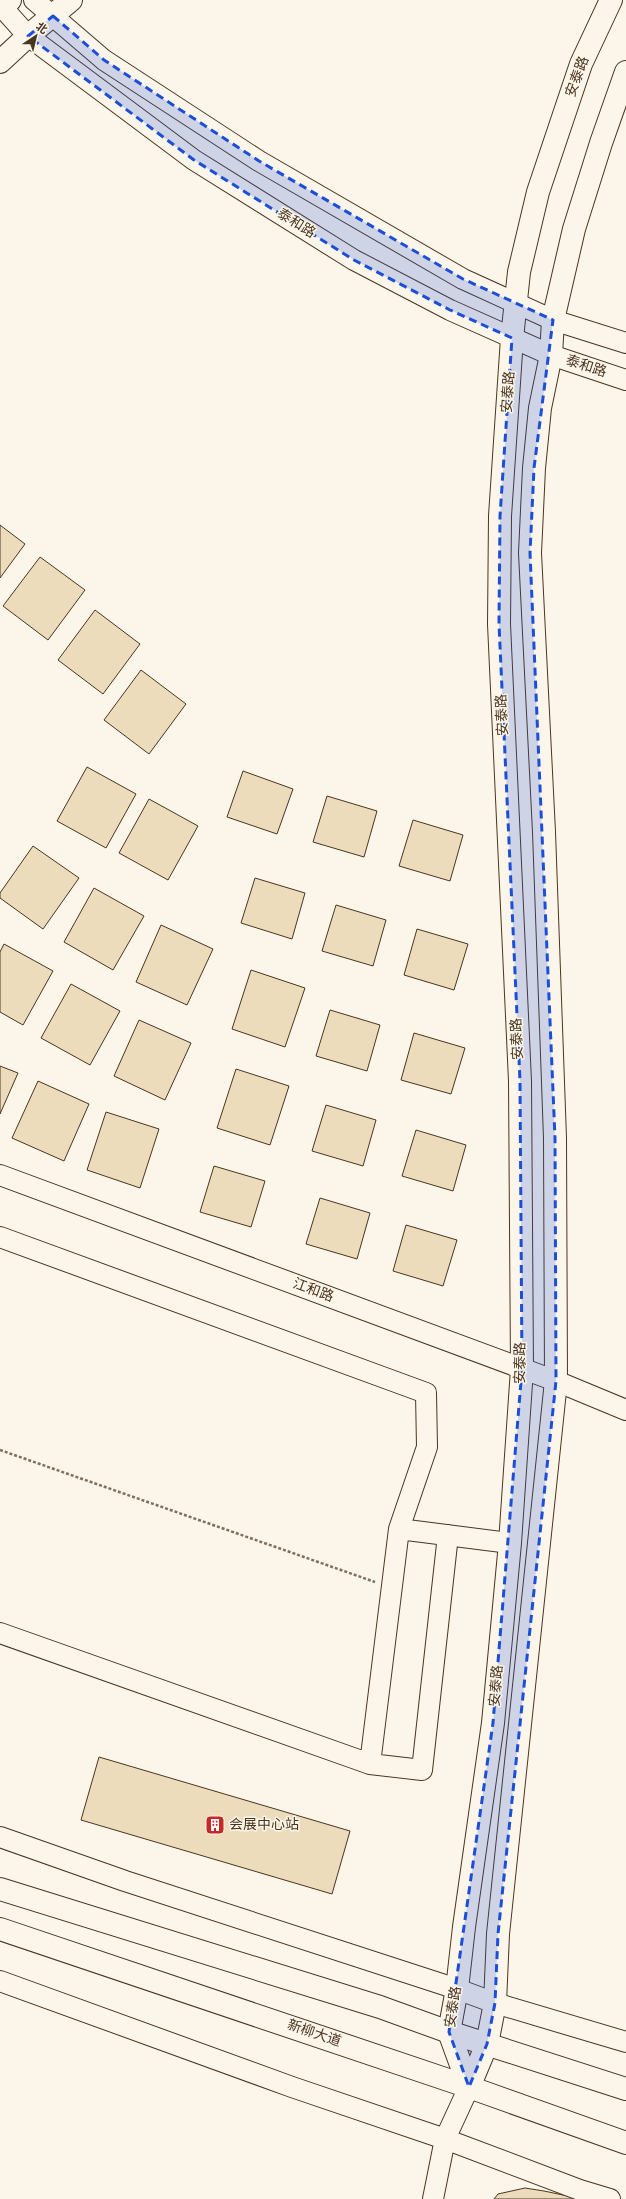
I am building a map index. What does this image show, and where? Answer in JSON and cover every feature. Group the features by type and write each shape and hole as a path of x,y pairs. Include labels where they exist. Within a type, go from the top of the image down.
{"main road":[{"path":"0,62 71,0"},
{"name":"安泰路","path":"469,2086 449,2032 457,1989 464,1926 493,1723 510,1544 522,1369 520,1081 499,624 500,516 512,338 519,272 538,192 581,64 611,0"},
{"name":"安泰路","path":"469,2086 487,2044 495,2003 498,1934 556,1381 554,1130 544,832 530,552 540,408 551,355 553,320 574,229 626,74"},
{"path":"0,1889 380,2007 449,2032 626,2089"},
{"name":"新柳大道","path":"0,1929 469,2086 626,2142"}],"street":[{"path":"34,0 104,60 260,161 463,279 553,320 626,343"},
{"name":"泰和路","path":"4,6 28,36 201,164 354,260 450,310 512,338 551,355 626,380"},
{"name":"江和路","path":"0,1175 556,1381 626,1410"},
{"path":"0,1237 426,1393 427,1447 399,1529 370,1764"},
{"path":"399,1529 510,1544"},
{"path":"0,1633 370,1764 422,1770 448,1536"},
{"path":"0,1837 132,1883 457,1989 495,2003 626,2042"},
{"path":"0,1981 292,2087 445,2139 580,2190 610,2199"},
{"name":"安泰路","path":"434,2199 445,2139 469,2086"}],"path":[{"path":"0,1450 391,1588"}],"highlighted area":[{"path":"53,16 104,60 259,161 463,279 553,320 534,468 530,553 555,1138 556,1381 498,1934 495,2003 487,2044 469,2087 449,2032 493,1723 522,1369 520,1081 499,624 500,516 512,338 450,310 354,260 194,160 28,36"}],"building":[{"path":"0,525 25,544 0,578"},
{"path":"40,557 85,590 48,640 3,606"},
{"path":"95,610 140,644 103,694 58,660"},
{"path":"141,670 186,704 149,754 104,720"},
{"path":"87,767 136,794 106,848 57,821"},
{"path":"243,771 293,789 277,834 227,817"},
{"path":"327,796 377,811 364,857 313,842"},
{"path":"149,799 198,826 168,880 119,853"},
{"path":"413,820 463,835 450,881 399,866"},
{"path":"33,846 79,878 43,929 0,898 0,893"},
{"path":"255,878 305,893 292,939 241,923"},
{"path":"94,888 144,916 113,970 64,942"},
{"path":"336,905 386,920 373,966 322,951"},
{"path":"161,925 213,949 187,1005 136,982"},
{"path":"417,929 468,944 454,990 404,975"},
{"path":"4,944 53,971 23,1025 0,1012 0,952"},
{"path":"251,970 305,988 285,1047 232,1029"},
{"path":"71,984 120,1011 90,1065 41,1038"},
{"path":"330,1010 380,1025 367,1071 316,1056"},
{"path":"139,1020 191,1043 165,1100 114,1076"},
{"path":"414,1033 465,1048 451,1094 401,1080"},
{"path":"0,1066 18,1073 0,1114"},
{"path":"236,1069 289,1086 270,1145 217,1128"},
{"path":"38,1081 89,1104 64,1161 12,1138"},
{"path":"326,1105 376,1120 363,1166 312,1151"},
{"path":"106,1112 159,1129 140,1188 87,1170"},
{"path":"416,1130 466,1145 453,1191 402,1176"},
{"path":"214,1166 265,1181 251,1227 200,1212"},
{"path":"320,1198 370,1213 357,1259 306,1244"},
{"path":"406,1225 457,1240 443,1286 393,1271"},
{"name":"会展中心站","path":"99,1757 350,1831 332,1894 81,1820"},
{"path":"525,2188 582,2199 494,2199 498,2194"}],"place":[{"name":"会展中心站","path":"215,1825"}]}
